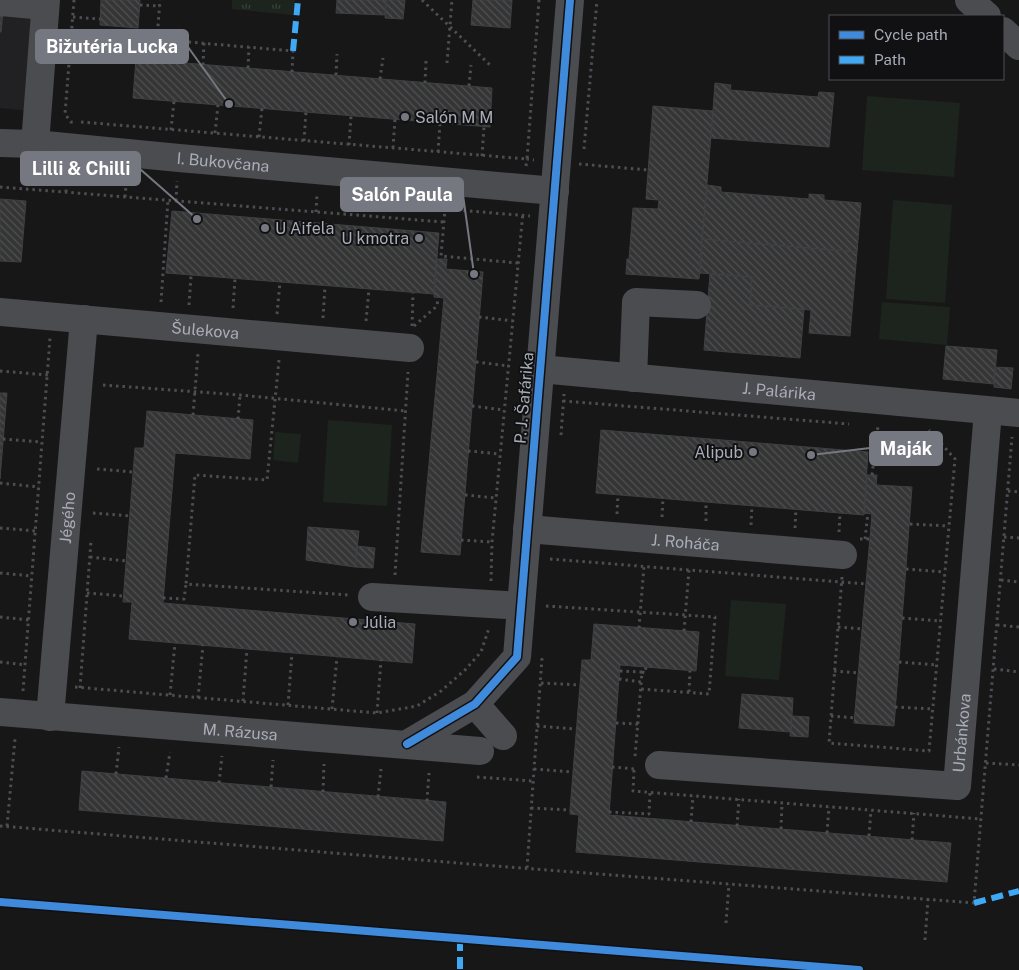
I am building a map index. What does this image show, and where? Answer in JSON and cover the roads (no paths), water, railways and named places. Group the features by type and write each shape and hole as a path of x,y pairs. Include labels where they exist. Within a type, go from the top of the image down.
{"street":[{"name":"P. J. Šafárika","path":"408,744 475,704 517,657 534,606 527,529 570,0"},
{"path":"969,0 986,15"},
{"path":"0,2 46,3 35,144"},
{"path":"1004,32 1019,46"},
{"name":"I. Bukovčana","path":"0,143 35,144 555,191"},
{"path":"633,378 636,302 696,305"},
{"name":"Šulekova","path":"0,312 410,348"},
{"name":"Jégého","path":"50,717 84,319"},
{"name":"J. Palárika","path":"540,369 633,378 987,423 1016,425"},
{"name":"Urbánkova","path":"647,767 957,786 987,423"},
{"name":"J. Roháča","path":"527,529 843,555"},
{"path":"383,597 534,606"},
{"path":"475,704 503,736"},
{"name":"M. Rázusa","path":"0,712 480,751"}],"place":[{"name":"Bižutéria Lucka","path":"229,104"},
{"name":"Salón M M","path":"405,117"},
{"name":"Lilli & Chilli","path":"197,219"},
{"name":"U Aifela","path":"265,228"},
{"name":"U kmotra","path":"419,238"},
{"name":"Salón Paula","path":"474,274"},
{"name":"Alipub","path":"753,452"},
{"name":"Maják","path":"811,455"},
{"name":"Júlia","path":"353,622"}]}
